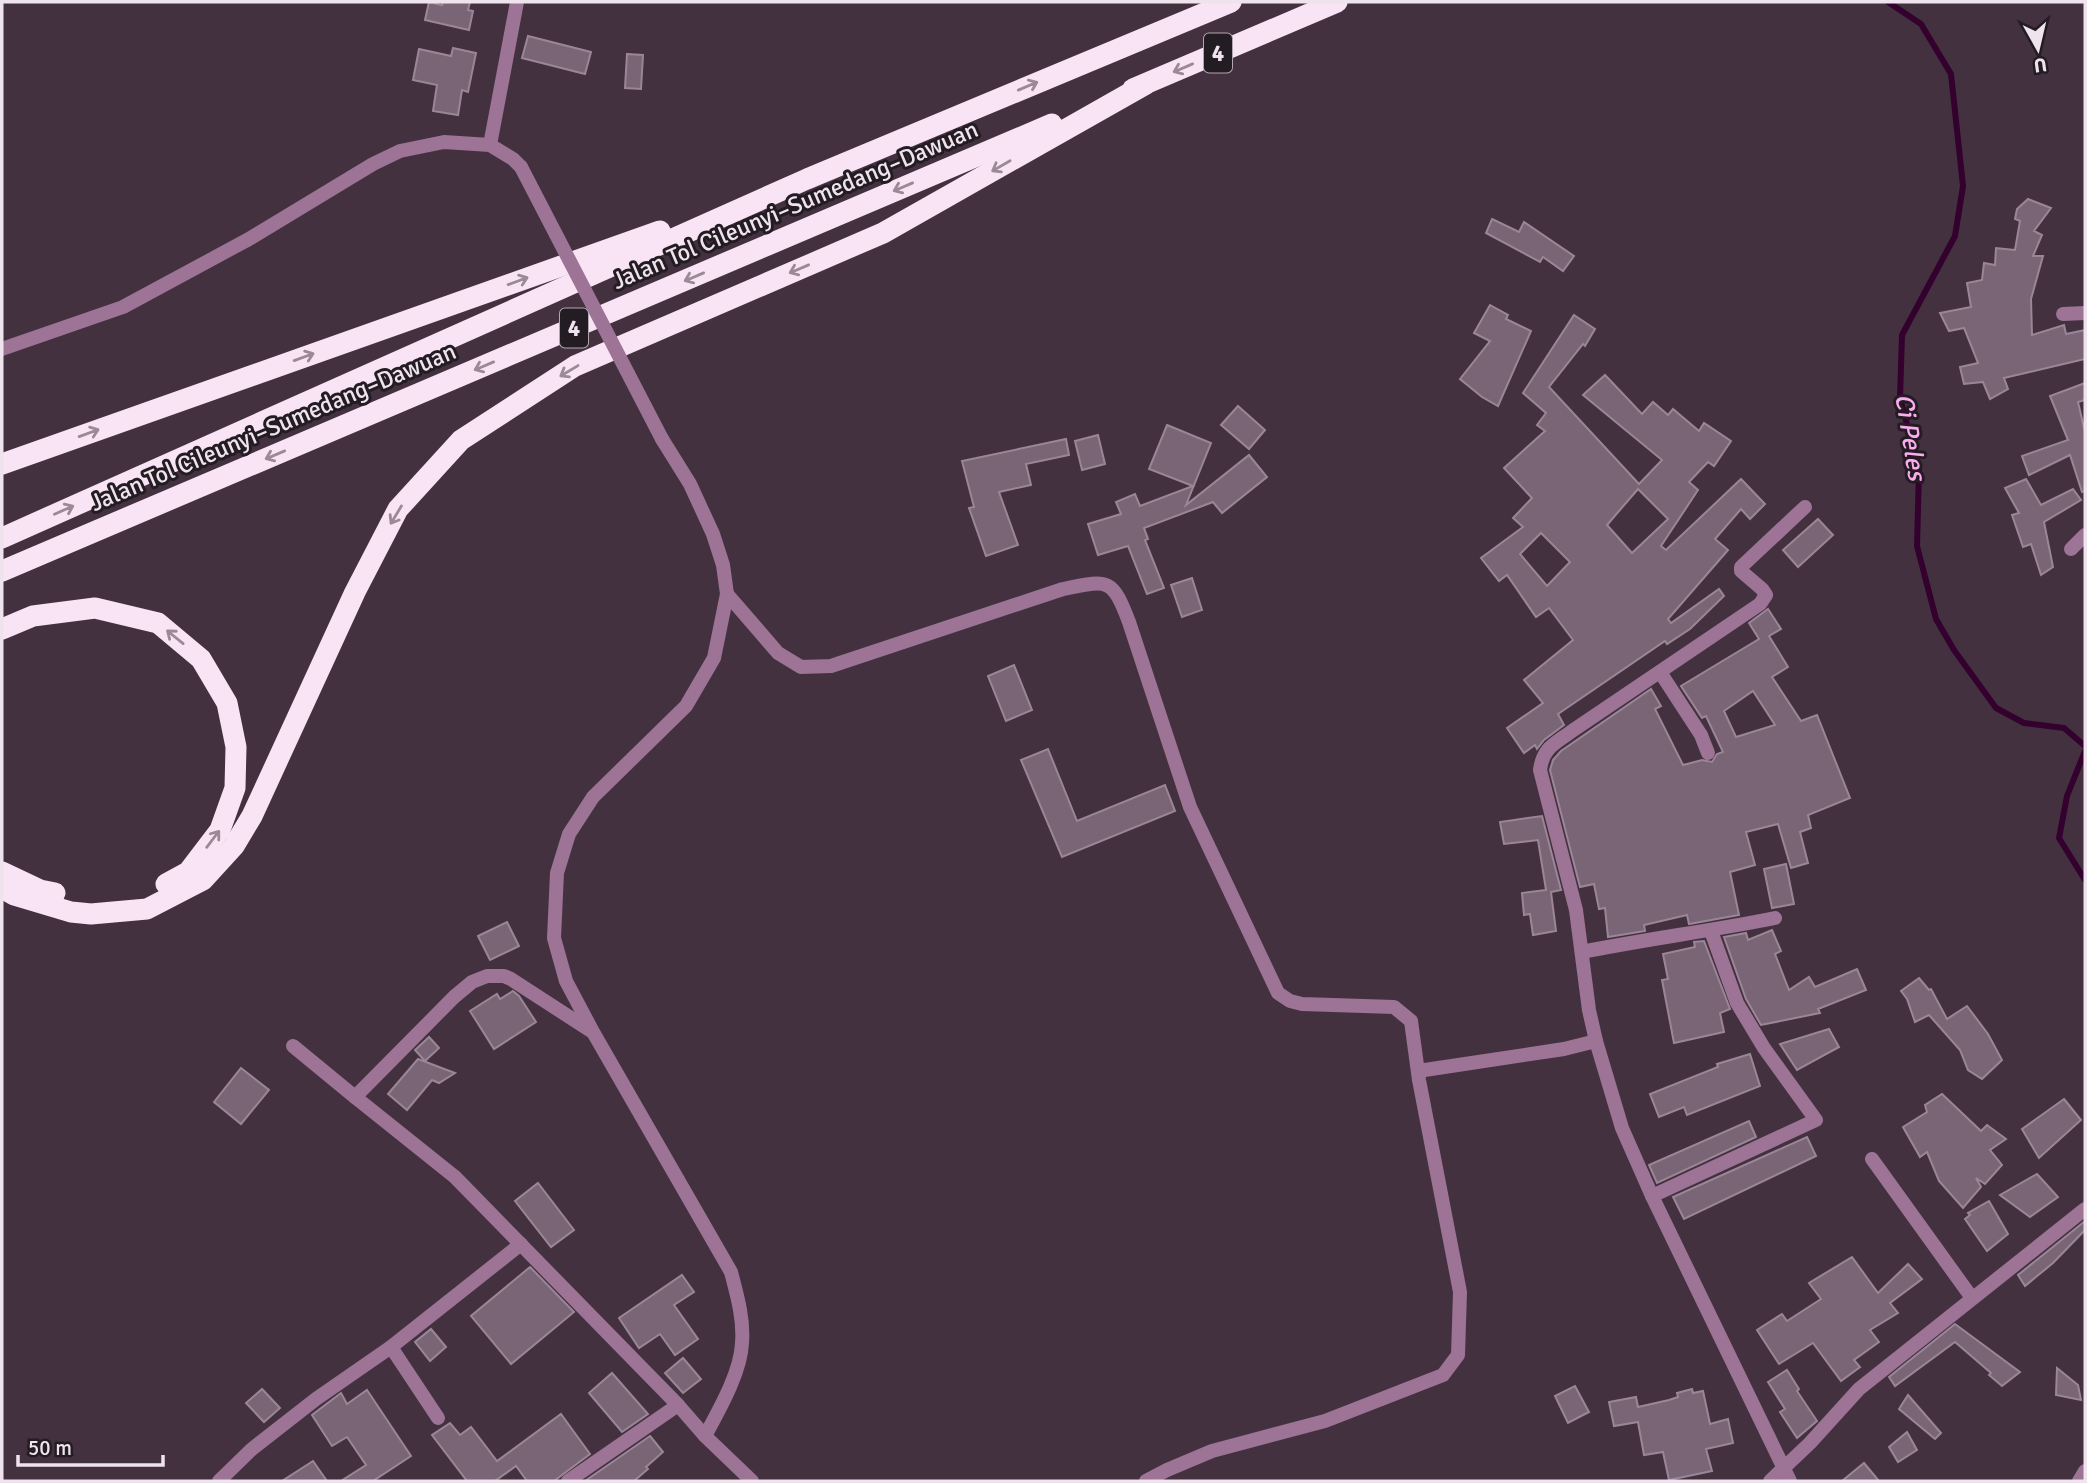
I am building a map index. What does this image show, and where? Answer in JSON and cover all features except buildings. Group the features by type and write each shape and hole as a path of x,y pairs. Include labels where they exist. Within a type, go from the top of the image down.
{"highway":[{"name":"Jalan Tol Cileunyi–Sumedang–Dawuan","path":"2,538 807,179 1231,2"},
{"name":"Jalan Tol Cileunyi–Sumedang–Dawuan","path":"2,571 1337,2"},
{"path":"2,888 14,895 71,912 91,914 147,909 203,880 234,846 252,816 355,592 398,509 461,440 575,366 883,233 1146,84"},
{"path":"2,464 807,179"},
{"path":"2,629 33,616 95,608 158,624 201,659 227,703 236,747 235,788 220,830 188,872 144,897 93,903 40,890 2,872"}],"street":[{"path":"490,145 517,2"},
{"path":"2,349 123,307 249,239 373,164 400,151 444,142 490,145 521,167 663,439 690,484 713,534 723,565 727,594 714,659 686,706 593,797 569,834 557,873 554,938 566,981 593,1032 731,1272 741,1310 742,1345 724,1400 705,1436"},
{"path":"2063,314 2085,313"},
{"path":"1786,1475 1622,1128 1596,1041 1589,1010 1576,910 1540,770 1545,751 1766,599 1762,589 1741,571 1741,567 1805,507"},
{"path":"2071,549 2085,535"},
{"path":"727,594 778,653 801,667 831,666 1063,589 1094,583 1111,587 1119,596 1129,622 1190,807 1278,993 1290,1001 1302,1004 1394,1007 1411,1021 1460,1292 1458,1355 1443,1375 1325,1421 1212,1451 1146,1481"},
{"path":"1660,672 1701,735 1708,753"},
{"path":"1582,952 1775,918"},
{"path":"1652,1196 1816,1120 1764,1048 1737,1003 1711,931"},
{"path":"355,1097 454,998 472,982 487,976 511,978 593,1032"},
{"path":"1418,1071 1564,1049 1596,1041"},
{"path":"293,1046 455,1177 678,1405 705,1436 752,1481"},
{"path":"1872,1159 1972,1298"},
{"path":"1770,1481 1786,1475 1860,1389 2085,1209"},
{"path":"219,1481 252,1450 316,1399 391,1347 521,1244"},
{"path":"391,1347 438,1418"},
{"path":"568,1481 678,1405"},
{"path":"2079,1481 2085,1471"}],"waterway":[{"name":"Ci Peles","path":"1888,2 1921,24 1951,74 1963,186 1955,236 1902,335 1900,398 1919,471 1917,546 1936,619 1954,650 1996,708 2024,723 2064,728 2085,746"},
{"name":"Ci Peles","path":"2085,751 2067,796 2059,838 2085,880"}]}
